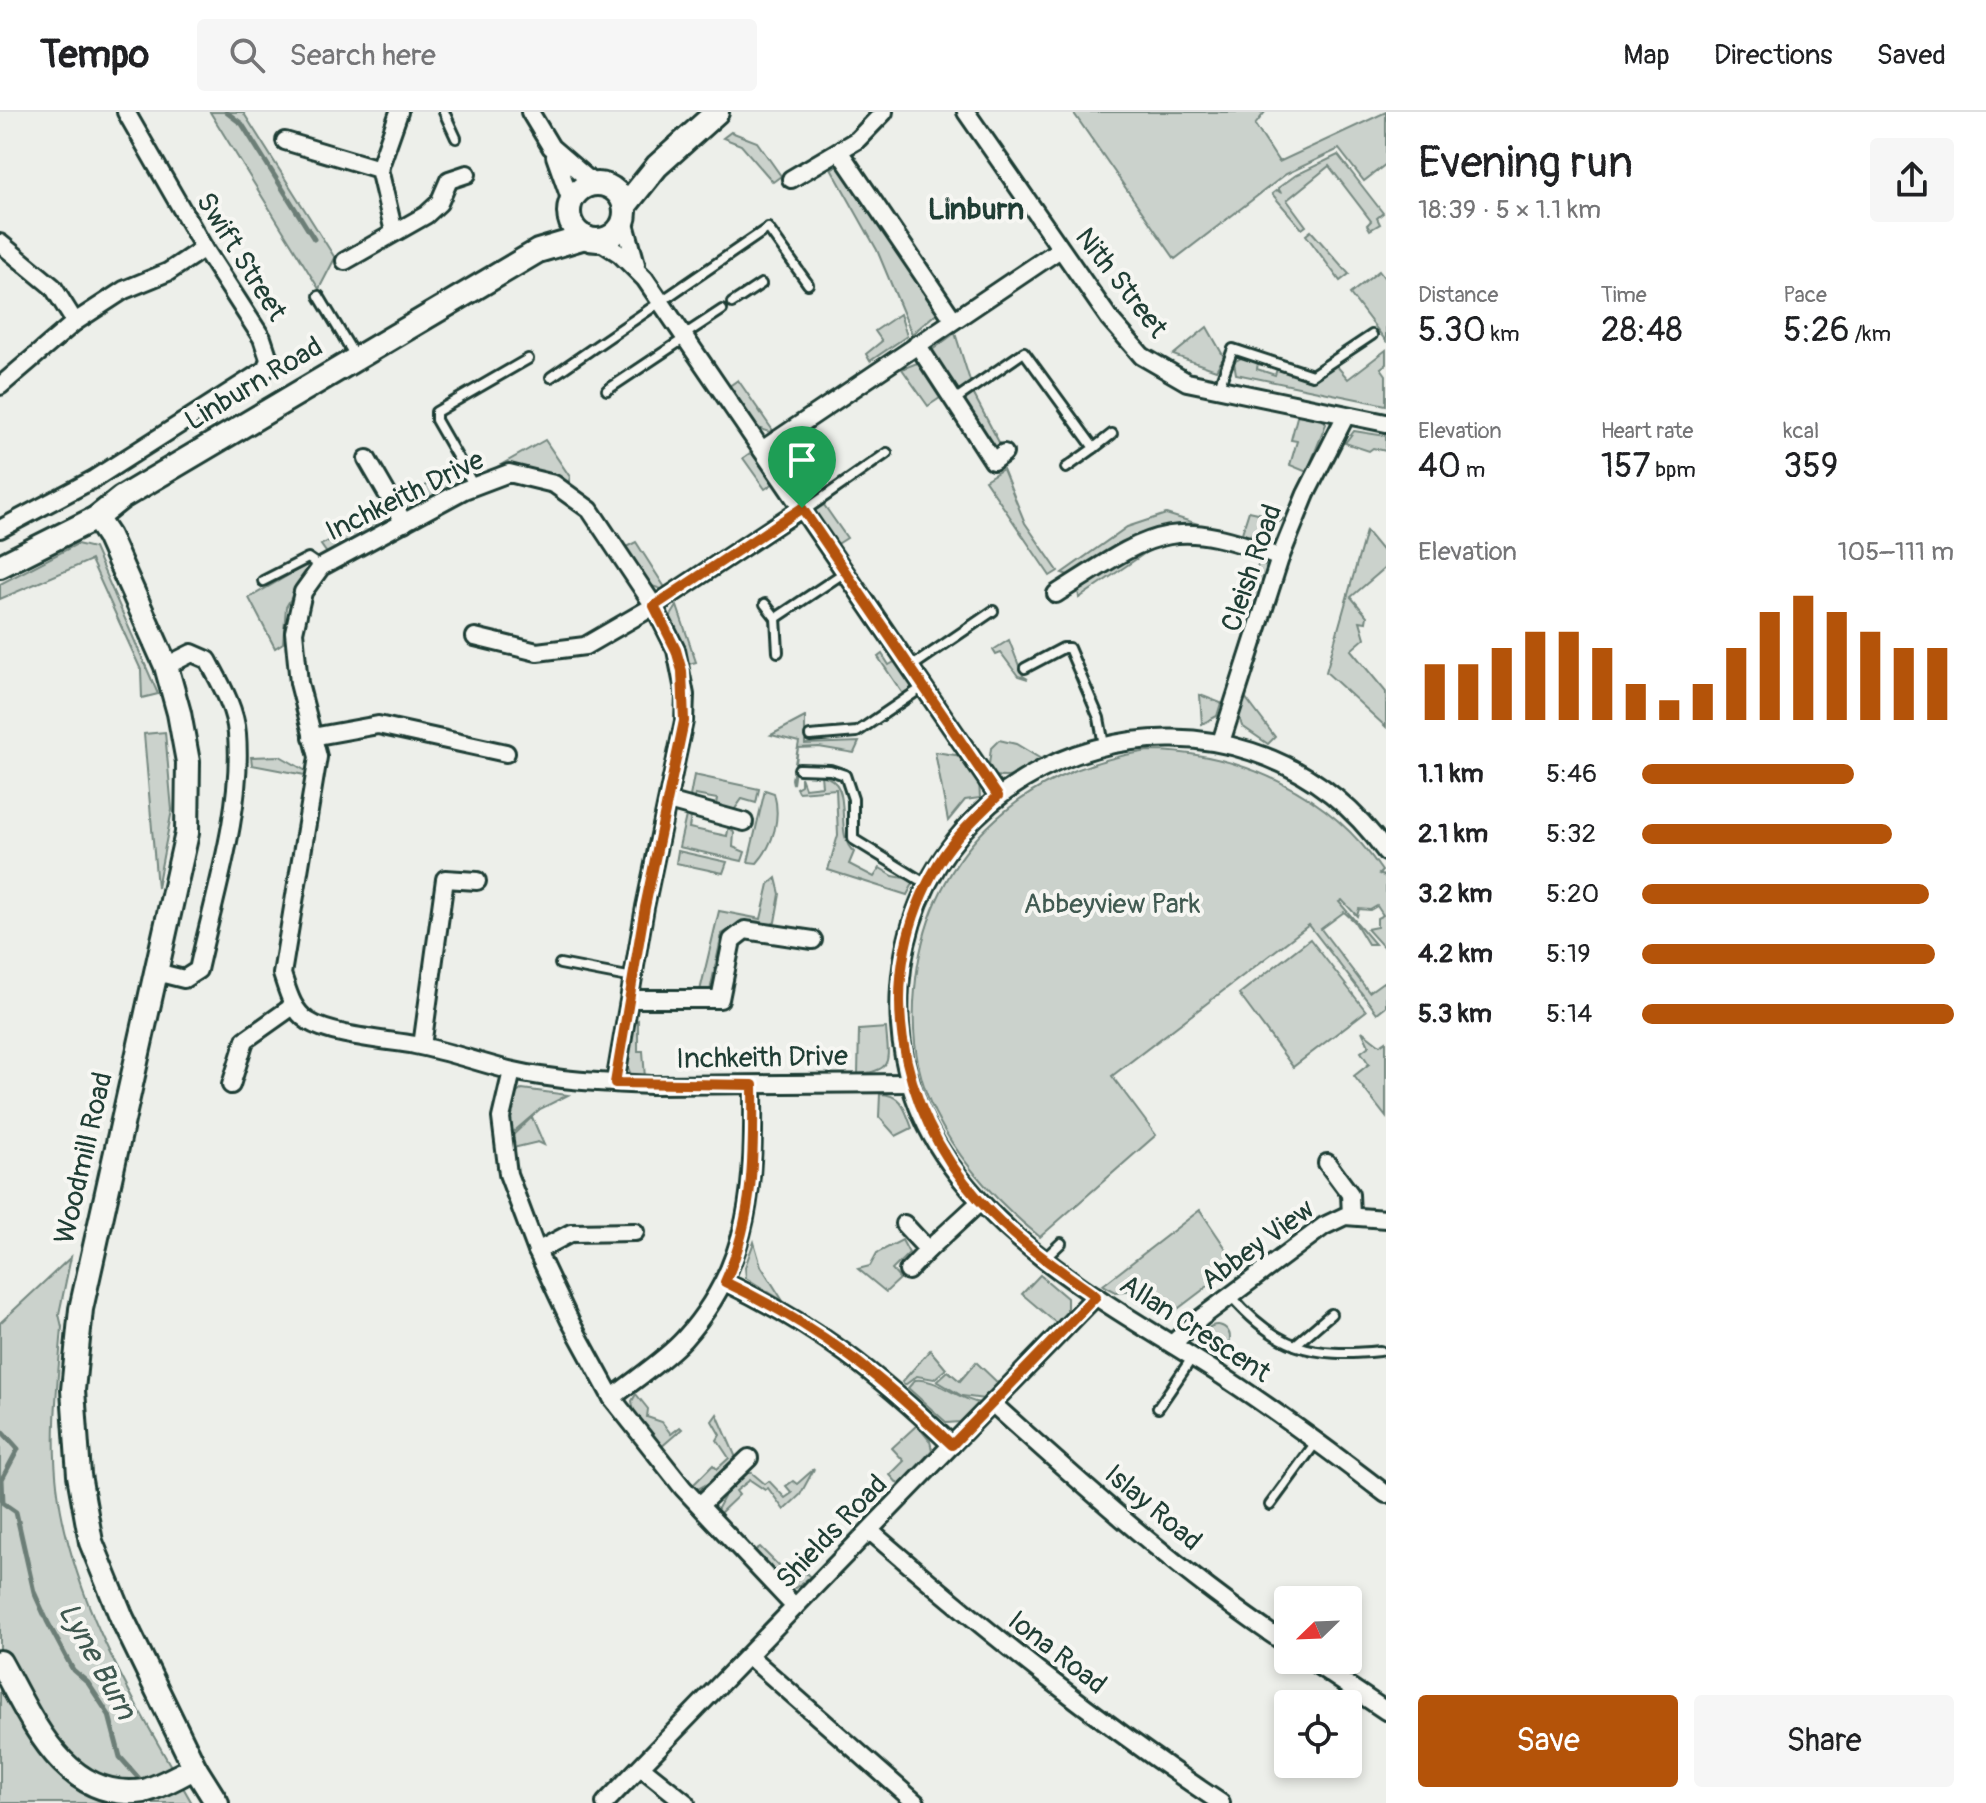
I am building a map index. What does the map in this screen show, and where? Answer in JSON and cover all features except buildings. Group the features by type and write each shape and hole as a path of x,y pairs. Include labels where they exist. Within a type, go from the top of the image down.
{"street":[{"name":"Swift Street","path":"0,529 94,479 266,369 267,349 204,248 126,112"},
{"path":"394,232 379,169 399,112"},
{"path":"530,112 551,147 572,224 638,270"},
{"name":"Linburn Road","path":"0,566 96,518 121,498 538,251 614,234 624,213 657,166 717,112"},
{"path":"791,179 857,140 884,112"},
{"name":"Nith Street","path":"966,112 1118,330 1142,356 1187,382 1386,423"},
{"path":"285,141 379,169"},
{"path":"551,147 621,198 627,242 638,270 998,796"},
{"path":"839,151 953,319"},
{"name":"Linburn Road","path":"538,251 570,208 579,190 657,166"},
{"path":"345,261 426,215 439,203 449,180 467,174"},
{"path":"0,243 53,287 75,322"},
{"path":"0,386 75,322 124,290 168,272 204,248"},
{"path":"762,450 1060,249"},
{"path":"917,344 993,461"},
{"name":"Cleish Road","path":"1221,742 1280,558 1306,494 1345,417"},
{"path":"367,459 404,523"},
{"name":"Inchkeith Drive","path":"615,1083 684,721 685,695 676,650 654,606 590,510 554,484 509,473 474,486 321,567 303,592 294,632 299,683 318,757 282,974 293,1006 309,1022 422,1046 512,1071 615,1083 910,1083"},
{"path":"475,637 537,652 585,646 654,606 803,510"},
{"name":"Woodmill Road","path":"96,518 108,536 166,666 188,762 187,833 81,1309 73,1390 79,1475 91,1542 122,1618 195,1768 217,1803"},
{"path":"1056,594 1132,546 1172,533 1193,532 1232,539 1280,558"},
{"path":"156,972 184,979 198,970 232,812 237,734 230,703 208,660 192,653 166,666"},
{"path":"312,737 378,725 506,753"},
{"name":"Allan Crescent","path":"1386,852 1363,822 1322,785 1276,761 1221,742 1162,737 1104,745 1036,771 998,796 964,830 928,885 914,916 902,967 899,1010 910,1083 928,1128 943,1154 980,1202 1044,1259 1317,1441 1386,1494"},
{"path":"668,801 744,823"},
{"path":"422,1046 445,879 477,881"},
{"path":"630,999 720,999 732,940 745,930 813,940"},
{"path":"231,1085 245,1040 293,1006"},
{"path":"512,1071 501,1118 508,1174 537,1251 612,1398 683,1488 795,1607"},
{"path":"612,1398 683,1340 725,1282 746,1224 751,1194 753,1085"},
{"path":"1327,1163 1350,1194 1351,1216"},
{"path":"908,1271 980,1202"},
{"name":"Abbey View","path":"1172,1344 1231,1295 1324,1226 1351,1216 1386,1219"},
{"path":"904,1224 928,1250"},
{"path":"537,1251 571,1233 635,1232"},
{"path":"725,1282 807,1325 872,1370 952,1445"},
{"name":"Shields Road","path":"605,1803 750,1657 1096,1296"},
{"name":"Islay Road","path":"992,1403 1148,1538 1239,1613 1274,1636"},
{"path":"701,1504 749,1458"},
{"name":"Iona Road","path":"870,1531 1036,1671 1129,1742 1221,1803"},
{"path":"750,1657 916,1803"},
{"path":"0,1662 56,1761 75,1779 121,1794 145,1791 195,1768"},
{"path":"1331,1674 1386,1711"},
{"path":"641,1767 686,1803"}],"lane":[{"path":"444,112 456,138"},
{"path":"551,377 768,228 808,284"},
{"path":"732,303 761,284"},
{"path":"319,296 356,358"},
{"path":"607,390 722,310"},
{"path":"1217,390 1233,349 1312,375 1372,335"},
{"path":"952,402 1024,352 1094,448"},
{"path":"474,486 436,420 436,412 528,359"},
{"path":"1066,468 1112,434"},
{"path":"803,510 887,453"},
{"path":"263,581 308,558 321,567"},
{"path":"776,618 845,572"},
{"path":"765,604 776,618 778,652"},
{"path":"910,668 993,611"},
{"path":"1025,668 1063,648 1069,648 1099,718 1104,745"},
{"path":"810,736 857,732 924,687"},
{"path":"799,769 830,770 845,775 853,799 853,839 928,885"},
{"path":"560,964 634,979"},
{"path":"1044,1259 1061,1243"},
{"path":"1231,1295 1262,1329 1310,1352 1341,1355 1380,1351"},
{"path":"1295,1345 1331,1314"},
{"path":"1158,1408 1192,1357"},
{"path":"1270,1505 1317,1441"}],"green space":[{"path":"210,112 243,112 335,258 319,289"},
{"path":"1073,112 1265,112 1255,125 1279,162 1386,112 1386,164 1364,181 1339,149 1286,174 1175,259"},
{"path":"731,132 757,142 781,176 773,182 741,145 723,138"},
{"path":"1338,155 1383,213 1377,218 1380,224 1370,230 1367,225 1371,221 1329,166 1287,200 1306,226 1302,229 1272,194 1277,190 1281,193 1278,188 1296,175"},
{"path":"840,166 939,311 912,334 877,250 831,168"},
{"path":"1311,231 1349,274 1340,281 1306,235"},
{"path":"1379,271 1386,280 1386,341 1350,294"},
{"path":"900,314 907,336 870,361 866,354 882,341 875,331"},
{"path":"1207,327 1224,357 1216,370 1173,355"},
{"path":"955,333 971,384 954,393 928,353"},
{"path":"1386,350 1386,364 1381,368 1386,375 1386,405 1236,374 1234,362 1243,357 1258,363 1257,369 1275,375 1277,369 1312,381 1336,365 1348,379"},
{"path":"917,363 940,398 928,406 902,369"},
{"path":"738,380 774,432 759,428 741,409 728,387"},
{"path":"973,393 1002,448 990,448 961,403"},
{"path":"1299,409 1323,418 1326,424 1307,472 1290,465 1297,441 1291,440"},
{"path":"1354,431 1386,436 1386,451 1373,448 1369,451 1345,443"},
{"path":"545,440 570,477 568,485 499,466"},
{"path":"753,451 774,483 765,489 743,458"},
{"path":"1003,469 1025,523 1058,571 1050,576 985,480"},
{"path":"458,470 463,480 413,507 396,500"},
{"path":"824,505 847,538 836,545 813,512"},
{"path":"377,507 376,524 370,531 328,555 321,545 357,525 354,519"},
{"path":"1249,511 1285,519 1248,536 1242,533"},
{"path":"1166,514 1198,524 1180,525 1147,534 1071,576 1062,573 1127,527"},
{"path":"1366,531 1386,555 1386,567 1351,597 1367,616 1366,622 1360,621 1365,638 1351,650 1386,692 1386,727 1326,672"},
{"path":"636,542 666,589 649,585 624,548"},
{"path":"77,544 94,548 158,694 142,698 141,670 91,560 0,599 0,584"},
{"path":"1157,545 1079,598 1078,589 1110,565"},
{"path":"1260,559 1267,567 1254,609 1244,605"},
{"path":"306,565 308,569 286,607 283,643 275,648 249,598"},
{"path":"677,606 696,662 685,665 669,619"},
{"path":"1009,640 1023,676 1028,679 1018,676 1001,653 996,655 993,650"},
{"path":"882,654 889,665 896,661 914,686 903,694 878,657"},
{"path":"1200,695 1221,703 1217,716 1202,724"},
{"path":"1245,697 1275,737 1268,744 1242,726 1239,717"},
{"path":"805,717 805,744 859,742 854,753 819,747 798,748 793,784 792,779 799,742 771,735"},
{"path":"165,732 172,810 157,888 144,734"},
{"path":"999,740 1016,744 1041,759 1010,777 988,773 991,748"},
{"name":"Abbeyview Park","path":"1148,751 1216,759 1280,782 1310,799 1361,844 1382,871 1379,874 1386,877 1386,950 1367,929 1377,927 1377,918 1383,915 1377,906 1370,910 1359,909 1357,916 1342,900 1339,902 1375,944 1368,944 1354,921 1344,912 1321,929 1369,992 1383,982 1386,985 1386,1006 1377,1013 1309,925 1112,1076 1156,1135 1040,1237 995,1196 968,1165 935,1113 923,1084 916,1052 914,1021 915,989 923,941 938,898 960,860 987,827 1020,800 1059,778 1101,761"},
{"path":"935,752 962,756 979,780 980,798 965,800 948,821"},
{"path":"280,756 306,771 305,775 252,765 251,757"},
{"path":"694,775 759,789 756,803 742,799 732,813 715,809 717,799 695,795 693,805 689,802"},
{"path":"821,775 839,788 844,833 854,852 849,864 874,877 880,868 893,876 915,880 907,895 828,870 838,835 836,789 798,792 796,788 801,785 801,777 805,788 822,786"},
{"path":"765,790 774,793 777,812 774,830 768,848 757,863 748,862"},
{"path":"686,816 691,817 689,828 727,836 729,825 734,833 733,847 745,852 742,861 679,847"},
{"path":"678,851 727,862 723,873 676,863"},
{"path":"776,878 780,894 775,922 768,926 742,923 722,934 710,991 699,995 719,911 761,919 769,884"},
{"path":"1310,939 1366,1011 1293,1067 1239,994"},
{"path":"638,1020 638,1051 643,1051 645,1078 631,1075 626,1063 632,1023"},
{"path":"886,1028 887,1062 878,1070 858,1074 859,1030"},
{"path":"1362,1031 1380,1045 1386,1041 1386,1117 1354,1076 1369,1064 1361,1052 1369,1046"},
{"path":"522,1089 568,1095 540,1109 511,1134 509,1116 512,1103"},
{"path":"880,1094 898,1100 912,1128 896,1136 879,1117"},
{"path":"532,1117 544,1145 538,1142 513,1148 512,1136"},
{"path":"1200,1210 1233,1259 1233,1267 1175,1311 1144,1289 1116,1292 1103,1285"},
{"path":"902,1240 909,1253 892,1270 900,1279 886,1292 858,1269 870,1266 877,1253"},
{"path":"754,1242 761,1266 783,1301 746,1278 745,1267"},
{"path":"71,1257 59,1314 62,1327 55,1426 55,1465 64,1528 76,1570 108,1650 192,1803 0,1803 0,1323"},
{"path":"1040,1275 1067,1298 1067,1312 1056,1323 1022,1294"},
{"path":"1217,1325 1226,1329 1230,1338 1226,1347 1217,1351 1208,1347 1204,1338 1208,1329"},
{"path":"930,1350 946,1369 934,1379 917,1376 905,1385 902,1382"},
{"path":"976,1362 999,1384 984,1399 962,1396 937,1381 948,1371 960,1381"},
{"path":"915,1380 931,1382 980,1403 960,1422 947,1423 908,1388"},
{"path":"636,1394 648,1409 647,1417 662,1422 671,1434 680,1427 682,1429 660,1448 634,1412 632,1401"},
{"path":"717,1414 737,1460 712,1486 709,1483 698,1489 693,1485 713,1465 717,1469 729,1458 717,1440 720,1435 712,1421"},
{"path":"917,1425 930,1441 932,1450 900,1486 890,1475 904,1461 892,1448"},
{"path":"814,1469 800,1495 784,1510 768,1488 765,1490 750,1480 736,1491 739,1495 720,1513 717,1510 724,1497 720,1493 744,1473 752,1473 765,1484 769,1481 785,1498 792,1493 786,1486 793,1481 797,1484"},
{"path":"760,1547 792,1579 803,1570 810,1577 795,1588 782,1582 754,1551"}],"waterway":[{"path":"226,112 242,124 314,239"},
{"name":"Lyne Burn","path":"0,1429 18,1449 2,1479 3,1503 16,1512 34,1592 73,1670 88,1683 109,1715 120,1757 142,1782"}],"district":[{"name":"Linburn","path":"976,209"}],"route":[{"path":"802,508 998,796 964,830 939,863 914,916 902,967 899,1010 910,1083 928,1128 943,1154 980,1202 1044,1259 1096,1296 952,1445 872,1370 807,1325 725,1282 746,1224 752,1183 753,1085 615,1083 645,907 684,721 682,671 676,650 654,606 802,508"}]}
